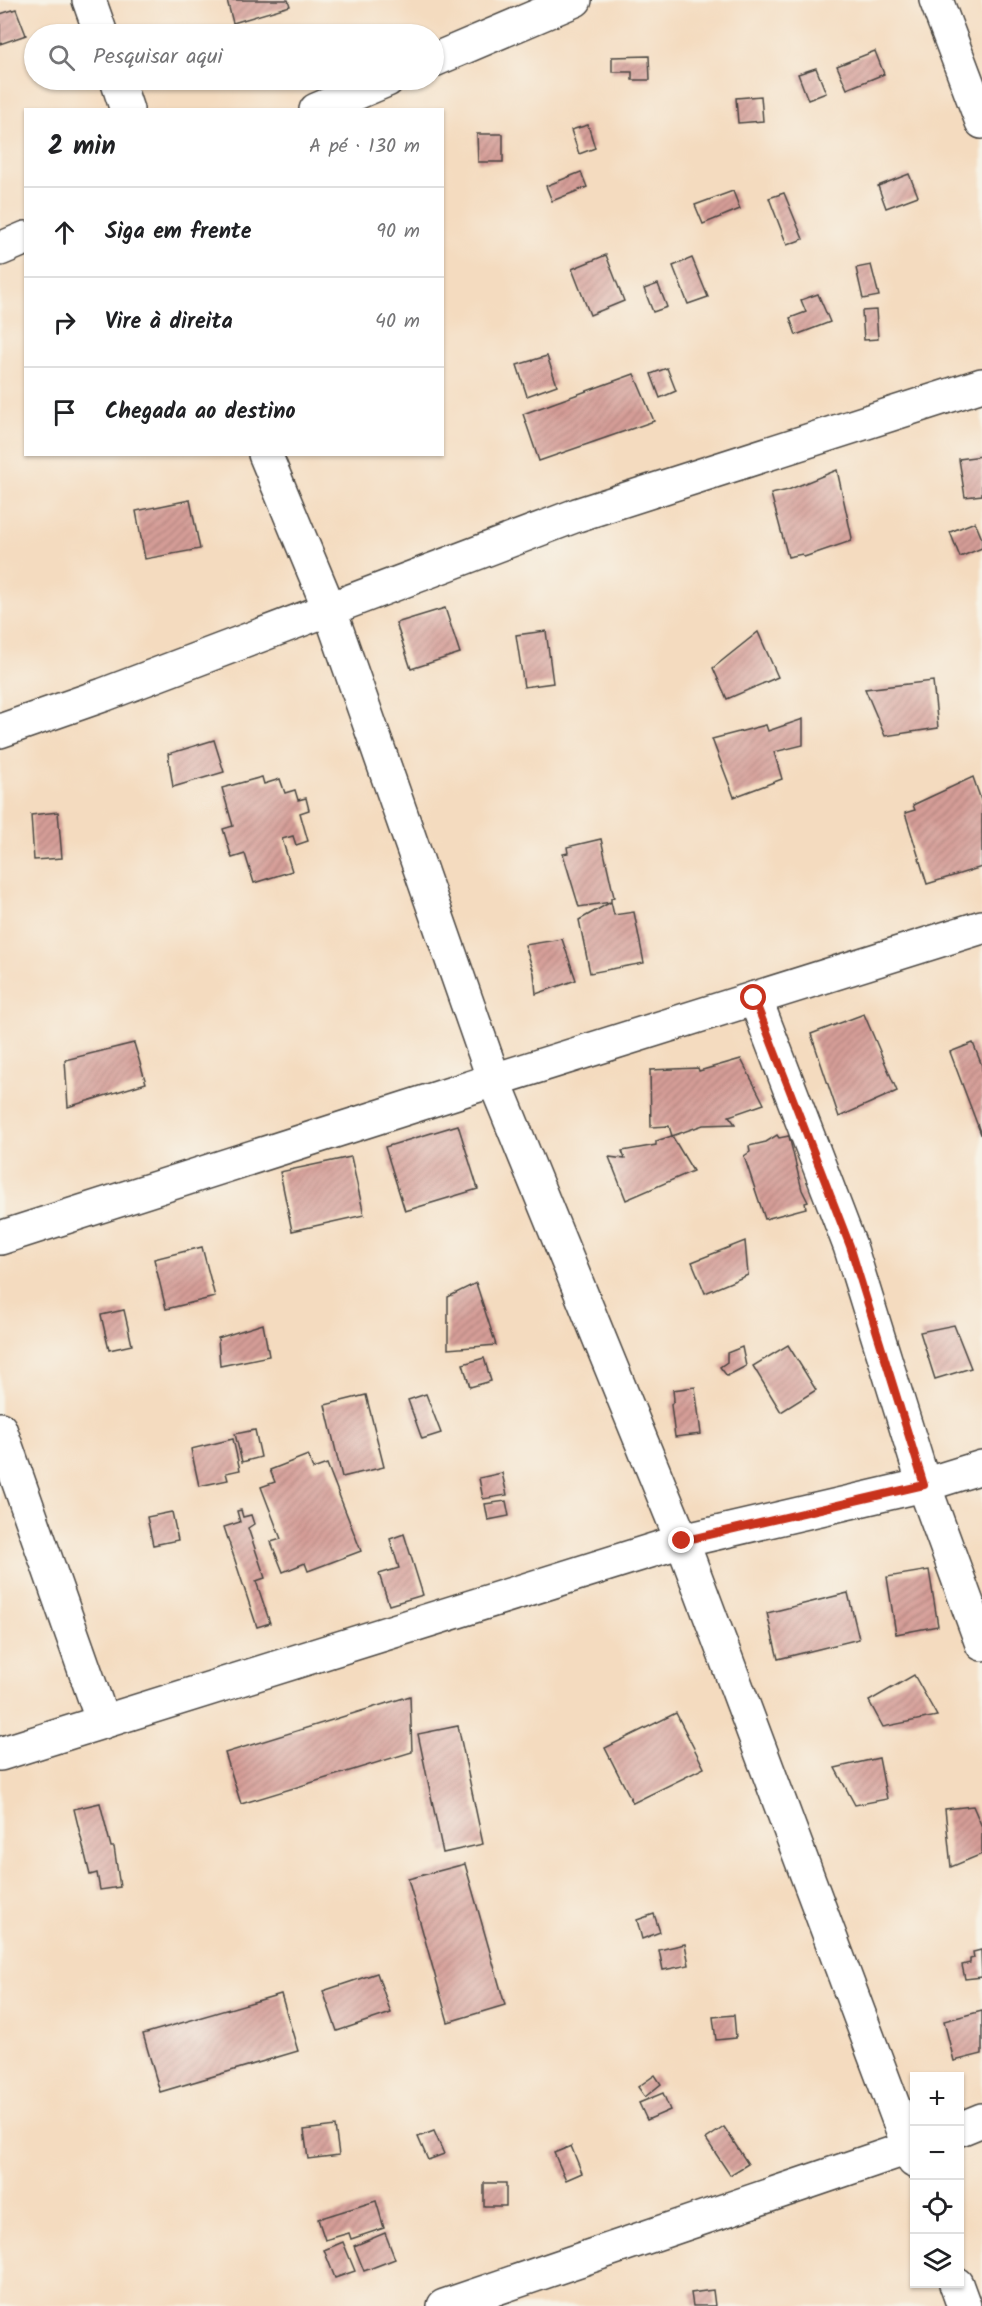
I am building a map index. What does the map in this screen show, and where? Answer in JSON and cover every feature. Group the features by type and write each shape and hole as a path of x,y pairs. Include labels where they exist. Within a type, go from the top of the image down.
{"street":[{"path":"89,0 97,24"},
{"path":"444,56 575,0"},
{"path":"936,0 982,122"},
{"path":"120,90 126,108"},
{"path":"321,108 363,90"},
{"path":"0,249 24,239"},
{"path":"0,731 103,695 577,515 982,385"},
{"path":"266,456 329,608 494,1080 682,1541 910,2143"},
{"path":"0,1238 982,927"},
{"path":"754,998 850,1246 924,1485 982,1644"},
{"path":"0,1429 103,1722"},
{"path":"0,1754 682,1541 924,1485 982,1467"},
{"path":"964,2127 982,2120"},
{"path":"444,2306 910,2152"},
{"path":"958,2288 964,2306"}],"building":[{"path":"227,0 288,0 290,6 233,23"},
{"path":"16,9 24,36 0,44 0,14"},
{"path":"875,51 884,74 847,89 837,66"},
{"path":"649,56 650,80 632,80 632,72 612,72 612,57"},
{"path":"816,68 826,93 808,100 798,74"},
{"path":"761,96 763,121 738,123 736,98"},
{"path":"588,125 595,148 579,154 571,130"},
{"path":"477,134 503,134 503,162 478,162"},
{"path":"581,172 587,187 552,201 546,186"},
{"path":"909,174 918,196 886,208 878,186"},
{"path":"733,191 740,209 703,224 695,205"},
{"path":"784,193 803,239 787,245 769,198"},
{"path":"606,255 624,301 590,315 572,269"},
{"path":"692,258 708,297 688,304 673,266"},
{"path":"871,265 879,296 863,299 856,268"},
{"path":"658,284 667,307 653,312 644,289"},
{"path":"818,294 830,322 796,335 790,318 806,312 801,300"},
{"path":"876,310 878,339 864,340 862,311"},
{"path":"547,356 557,385 527,396 517,365"},
{"path":"667,368 676,391 660,398 651,374"},
{"path":"634,374 654,421 539,461 523,414"},
{"path":"982,456 982,495 965,497 959,459"},
{"path":"837,470 851,541 804,557 802,554 788,557 771,494 788,490"},
{"path":"190,500 200,549 145,559 136,511"},
{"path":"975,522 982,539 982,548 960,557 950,532"},
{"path":"445,608 460,653 411,669 396,623"},
{"path":"546,631 553,683 524,687 516,635"},
{"path":"758,632 778,677 727,699 713,668"},
{"path":"933,681 938,728 885,736 865,689"},
{"path":"803,719 803,745 774,752 782,779 734,797 712,739 766,725 768,731"},
{"path":"214,740 224,772 173,787 168,754"},
{"path":"262,777 264,784 280,779 285,793 295,790 298,800 306,798 309,810 300,813 308,841 296,845 293,836 282,839 292,871 254,883 245,854 232,858 223,829 233,826 222,788"},
{"path":"973,777 982,803 982,867 927,884 905,813 915,810 913,805"},
{"path":"58,812 62,858 34,860 31,815"},
{"path":"601,839 614,897 611,898 611,902 579,907 563,854 568,853 567,847"},
{"path":"611,902 614,915 634,912 644,963 590,973 579,920"},
{"path":"562,939 576,980 536,994 534,973 525,945"},
{"path":"864,1014 897,1091 839,1117 811,1034"},
{"path":"134,1043 146,1083 68,1107 65,1060"},
{"path":"973,1043 982,1066 982,1137 950,1052"},
{"path":"741,1059 764,1104 729,1116 735,1124 703,1125 672,1136 669,1126 651,1127 650,1070 698,1068 699,1071"},
{"path":"458,1125 478,1189 405,1211 385,1147"},
{"path":"777,1135 779,1138 789,1136 802,1190 808,1202 805,1203 806,1208 765,1219 744,1156 750,1152 749,1146 766,1142"},
{"path":"672,1136 693,1171 626,1200 609,1157 625,1159 622,1151 656,1145 656,1141"},
{"path":"351,1157 364,1215 292,1231 280,1172"},
{"path":"745,1241 748,1275 705,1293 692,1262"},
{"path":"202,1247 215,1297 166,1309 154,1259"},
{"path":"476,1283 496,1345 448,1349 448,1297"},
{"path":"124,1310 132,1345 109,1350 101,1315"},
{"path":"263,1324 269,1356 220,1366 218,1338"},
{"path":"954,1325 971,1368 935,1379 920,1332"},
{"path":"788,1345 816,1390 781,1412 753,1366"},
{"path":"742,1347 746,1366 727,1376 720,1367 727,1362 727,1353"},
{"path":"484,1358 491,1381 470,1387 463,1364"},
{"path":"695,1387 701,1434 675,1437 671,1405 674,1400 673,1390"},
{"path":"426,1394 441,1433 422,1439 408,1400"},
{"path":"366,1395 384,1467 342,1477 325,1405"},
{"path":"255,1430 261,1457 242,1462 235,1434"},
{"path":"233,1439 240,1470 226,1473 228,1480 199,1486 191,1449"},
{"path":"308,1455 313,1469 327,1464 361,1551 308,1571 305,1563 283,1572 271,1542 281,1539 261,1487 275,1482 270,1470"},
{"path":"502,1473 507,1495 483,1499 479,1478"},
{"path":"506,1501 509,1516 488,1520 485,1504"},
{"path":"241,1510 243,1517 251,1515 254,1524 248,1528 265,1578 256,1581 270,1623 257,1627 224,1527 240,1522 237,1511"},
{"path":"172,1512 178,1540 153,1545 147,1517"},
{"path":"404,1534 423,1595 389,1605 379,1574 399,1568 390,1539"},
{"path":"929,1570 938,1626 896,1634 887,1577"},
{"path":"848,1593 859,1639 778,1659 767,1613"},
{"path":"914,1675 937,1716 883,1727 869,1701"},
{"path":"410,1696 412,1752 241,1804 225,1753"},
{"path":"676,1713 704,1768 633,1803 605,1748"},
{"path":"458,1726 483,1844 443,1853 418,1734"},
{"path":"879,1758 887,1799 855,1805 835,1768"},
{"path":"100,1803 111,1847 114,1847 120,1887 100,1890 97,1873 90,1875 74,1809"},
{"path":"973,1806 982,1827 982,1854 951,1867 945,1809"},
{"path":"465,1864 505,2005 448,2022 408,1879"},
{"path":"654,1914 660,1932 642,1939 637,1920"},
{"path":"685,1944 689,1965 663,1970 659,1950"},
{"path":"981,1950 982,1977 965,1979 962,1965 970,1963 970,1959 974,1958 973,1952"},
{"path":"377,1973 391,2013 337,2031 323,1991"},
{"path":"281,1994 298,2051 160,2092 143,2034"},
{"path":"982,2011 982,2054 954,2061 944,2021"},
{"path":"734,2015 736,2038 716,2040 713,2017"},
{"path":"655,2075 661,2084 645,2097 638,2087"},
{"path":"663,2093 670,2110 647,2120 639,2103"},
{"path":"335,2126 339,2155 308,2159 304,2130"},
{"path":"724,2127 748,2164 730,2175 706,2139"},
{"path":"434,2131 444,2154 428,2160 418,2137"},
{"path":"571,2146 582,2173 566,2180 554,2153"},
{"path":"484,2183 506,2183 506,2206 484,2206"},
{"path":"376,2201 384,2228 351,2239 349,2233 325,2240 318,2219"},
{"path":"385,2233 395,2259 364,2271 354,2246"},
{"path":"343,2242 355,2271 335,2278 324,2250"},
{"path":"713,2290 715,2306 693,2306 691,2293"}],"route":[{"path":"682,1541 924,1485 850,1246 754,998"}]}
